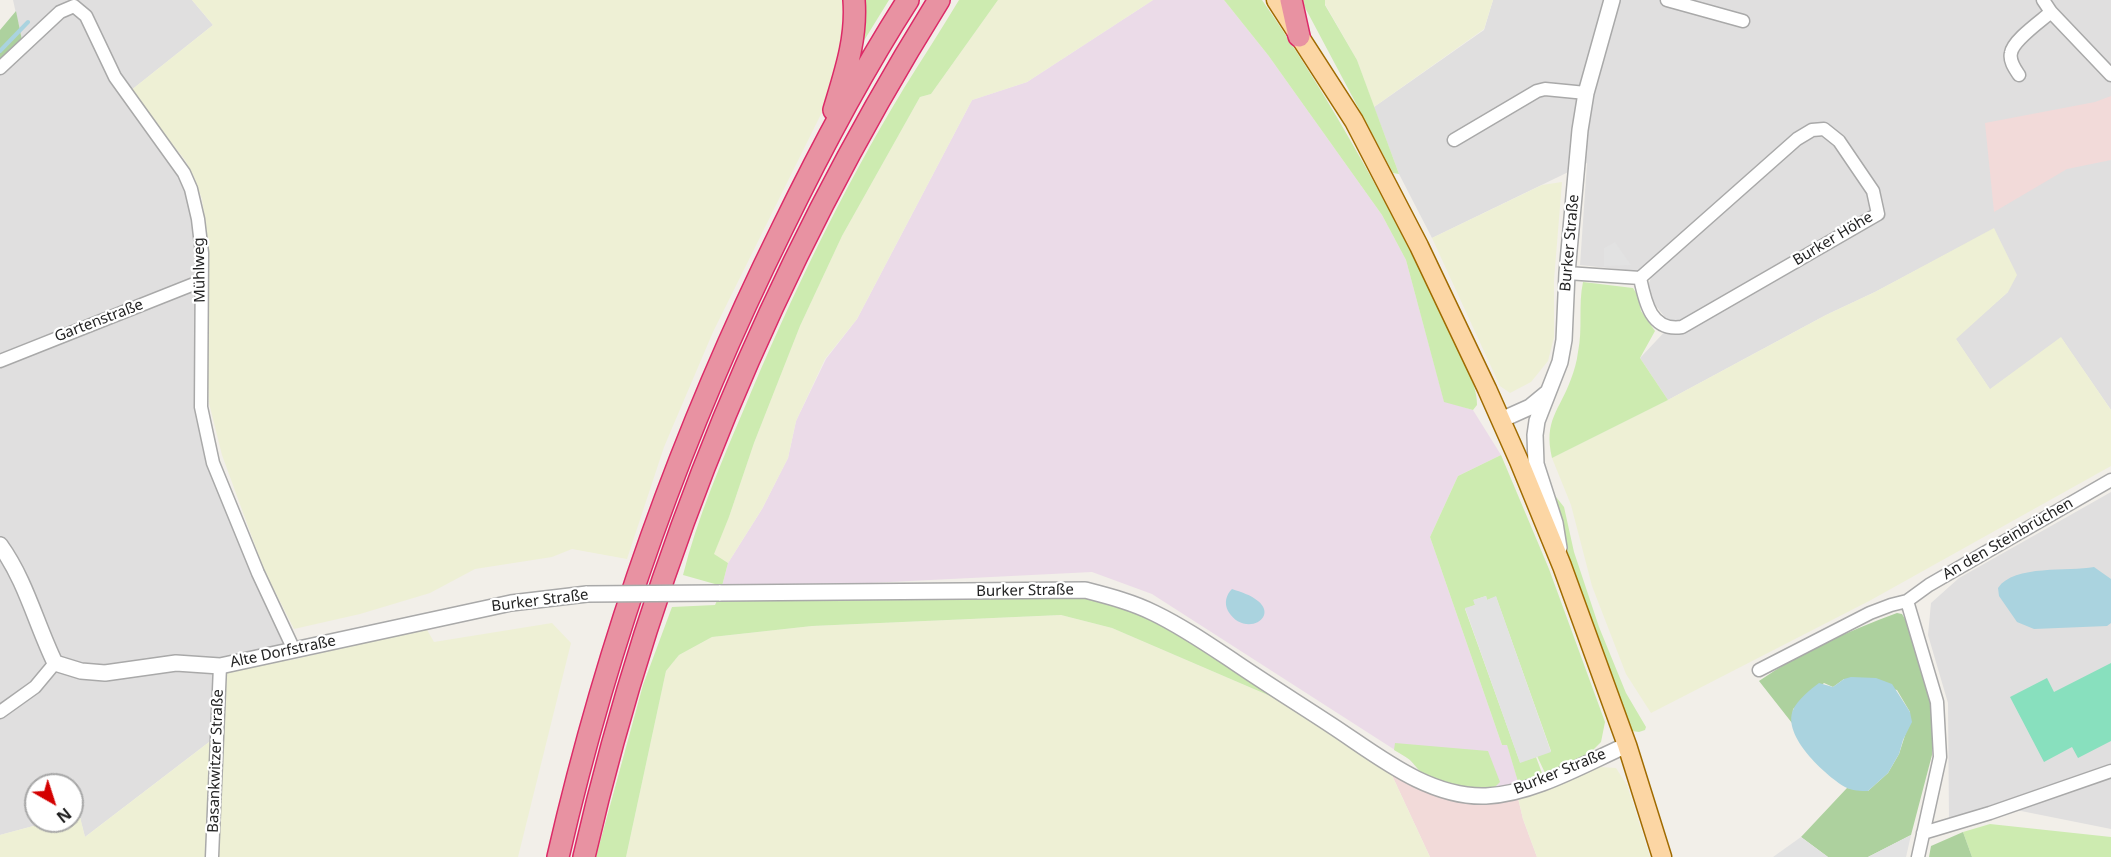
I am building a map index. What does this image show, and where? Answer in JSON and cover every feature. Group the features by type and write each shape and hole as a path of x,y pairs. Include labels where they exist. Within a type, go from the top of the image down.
{"highway":[{"path":"825,142 850,56 855,21 854,0"},
{"path":"558,857 576,781 619,632 657,518 741,311 825,142 908,0"},
{"path":"584,857 601,786 640,649 686,517 736,387 782,285 834,181 939,0"},
{"path":"1291,0 1299,36"}],"main road":[{"path":"1276,0 1354,121 1419,246 1501,420 1562,566 1627,745"},
{"name":"Burker Straße","path":"1627,745 1662,857"}],"street":[{"name":"Burker Straße","path":"1562,566 1555,523 1536,464 1534,450 1537,421 1560,362 1564,340 1567,273 1580,130 1586,93 1612,0"},
{"path":"1667,0 1743,21"},
{"path":"2043,0 2051,12 2111,75"},
{"name":"Mühlweg","path":"0,68 60,12 74,6 86,16 114,77 184,173 191,189 198,219 202,253 201,407 213,462 258,573 294,650"},
{"path":"2019,75 2011,57 2015,43 2051,12"},
{"path":"1454,140 1537,91 1545,89 1586,93"},
{"name":"Burker Höhe","path":"1824,129 1839,141 1873,191 1878,214 1682,327 1672,329 1652,316 1644,299 1640,278 1797,139 1812,130 1824,129"},
{"path":"1567,273 1640,278"},
{"name":"Gartenstraße","path":"0,361 199,282"},
{"path":"1501,420 1530,407 1549,391"},
{"name":"An den Steinbrüchen","path":"1759,670 1870,613 1891,604 1907,601 1929,585 2111,480"},
{"path":"0,545 12,561 22,582 55,663 34,687 0,712"},
{"name":"Burker Straße","path":"425,622 510,603 586,594 1085,590 1125,601 1153,612 1204,641 1392,765 1430,785 1458,794 1488,796 1511,792 1546,781 1627,745"},
{"path":"1907,601 1937,702 1940,756 1918,857"},
{"name":"Alte Dorfstraße","path":"55,663 81,671 105,674 176,663 220,666 425,622"},
{"name":"Basankwitzer Straße","path":"212,857 220,666"},
{"path":"1923,833 1990,813 2111,771"}],"shaded area":[{"path":"13,0 192,0 213,25 124,96 177,165 188,193 198,247 197,407 285,636 284,647 217,736 85,837 84,773 24,773 24,829 0,835 0,68 23,45"},
{"path":"1153,0 1224,0 1268,55 1382,215 1406,260 1444,401 1473,410 1501,455 1458,476 1430,537 1502,745 1507,744 1519,785 1479,789 1422,773 1409,759 1152,594 1092,572 870,583 722,586 728,563 762,509 788,458 796,421 826,359 857,319 972,100 1027,82"},
{"path":"1493,0 2111,0 2111,410 2061,338 1990,390 1955,338 2008,292 1994,229 1875,292 1826,315 1668,400 1640,358 1671,325 1649,297 1648,285 1653,273 1580,265 1587,163 1432,238 1399,174 1374,107 1484,30"},
{"path":"2111,96 2111,160 2067,169 1994,212 1985,123 2095,102"},
{"path":"1615,242 1631,265 1604,266 1604,248"},
{"path":"2111,492 2111,829 1996,806 1949,819 1948,703 1928,635 1931,603 1959,578"},
{"path":"1486,596 1487,600 1496,596 1551,752 1520,763 1465,608 1475,605 1473,600"},
{"path":"1390,771 1424,791 1454,802 1484,804 1518,798 1537,857 1430,857"},
{"path":"1911,835 1906,857 1868,857"},
{"path":"1801,837 1828,857 1773,857"}],"green space":[{"path":"192,0 849,0 848,35 828,100 713,332 664,447 627,559 572,549 552,557 475,569 430,593 360,614 294,629 264,570 222,455 209,403 208,243 202,199 185,160 130,91 213,25"},
{"path":"857,0 889,0 860,47 865,51 841,92"},
{"path":"959,0 998,0 931,94 920,97 842,236 800,326 714,554 728,563 722,586 683,575 702,512 718,470 798,286 859,166"},
{"path":"998,0 1153,0 1027,82 972,100 857,319 825,359 796,421 788,458 762,509 728,563 713,555 800,326 842,236 920,97 931,94"},
{"path":"1224,0 1262,0 1313,78 1383,199 1466,365 1476,396 1477,405 1473,410 1444,402 1406,260 1382,215 1268,55"},
{"path":"1301,0 1325,0 1325,5 1357,60 1399,174 1393,173"},
{"path":"1325,0 1493,0 1484,29 1374,107 1357,60 1325,4"},
{"path":"16,11 23,45 0,68 0,30"},
{"path":"1562,182 1554,280 1554,337 1548,361 1531,382 1510,393 1500,386 1432,238 1542,185"},
{"path":"1994,228 2017,275 2008,292 1956,339 1990,389 2061,337 2111,410 2111,466 1871,600 1651,713 1626,674 1592,586 1571,505 1552,458 1668,400"},
{"path":"1583,282 1633,288 1638,296 1641,311 1655,331 1640,358 1668,400 1552,458 1551,424 1567,390 1578,355"},
{"path":"1501,455 1549,569 1605,722 1601,742 1586,757 1546,775 1537,756 1551,751 1496,597 1487,600 1486,596 1474,600 1475,605 1465,609 1520,762 1536,757 1543,776 1519,785 1507,745 1502,745 1430,537 1458,476"},
{"path":"1549,488 1564,507 1574,552 1599,627 1626,693 1646,727 1645,730 1632,731 1569,557"},
{"path":"1084,591 1153,613 1312,714 1112,628 1061,615 812,626 712,637 679,655 666,671 626,857 596,857 643,685 672,607 715,605 720,594"},
{"path":"1897,613 1902,614 1908,624 1933,704 1932,755 1911,835 1868,857 1828,857 1801,837 1847,788 1868,791 1888,773 1899,754 1910,712 1897,690 1844,679 1833,687 1824,683 1793,709 1792,723 1759,681 1826,642"},
{"path":"1061,615 1112,628 1312,714 1390,771 1430,857 626,857 666,671 679,655 712,637 812,626"},
{"path":"552,623 571,643 518,857 0,857 0,835 24,829 24,833 84,833 85,837 217,736 220,666 292,660 426,628 434,642"},
{"path":"2111,663 2111,741 2078,758 2072,747 2044,762 2010,697 2047,678 2054,692"},
{"path":"1395,743 1488,751 1500,782 1495,787 1477,788 1440,783 1423,774 1410,760 1394,750"},
{"path":"1600,767 1616,768 1627,785 1650,857 1537,857 1518,798"},
{"path":"1990,824 2111,837 2111,857 1972,857 1963,832"},
{"path":"1963,832 1972,857 1929,857 1931,846"}],"water":[{"path":"2094,567 2111,579 2111,623 2107,626 2034,629 2017,622 1999,596 1998,588 2006,580 2016,575 2043,570"},
{"path":"1232,589 1258,601 1263,607 1262,619 1250,624 1235,619 1226,605 1227,596"},
{"path":"1851,677 1876,678 1892,684 1910,712 1912,722 1899,754 1888,773 1868,791 1848,788 1827,774 1799,743 1791,720 1798,702 1819,683 1833,687"}],"waterway":[{"path":"0,51 28,22"}]}
